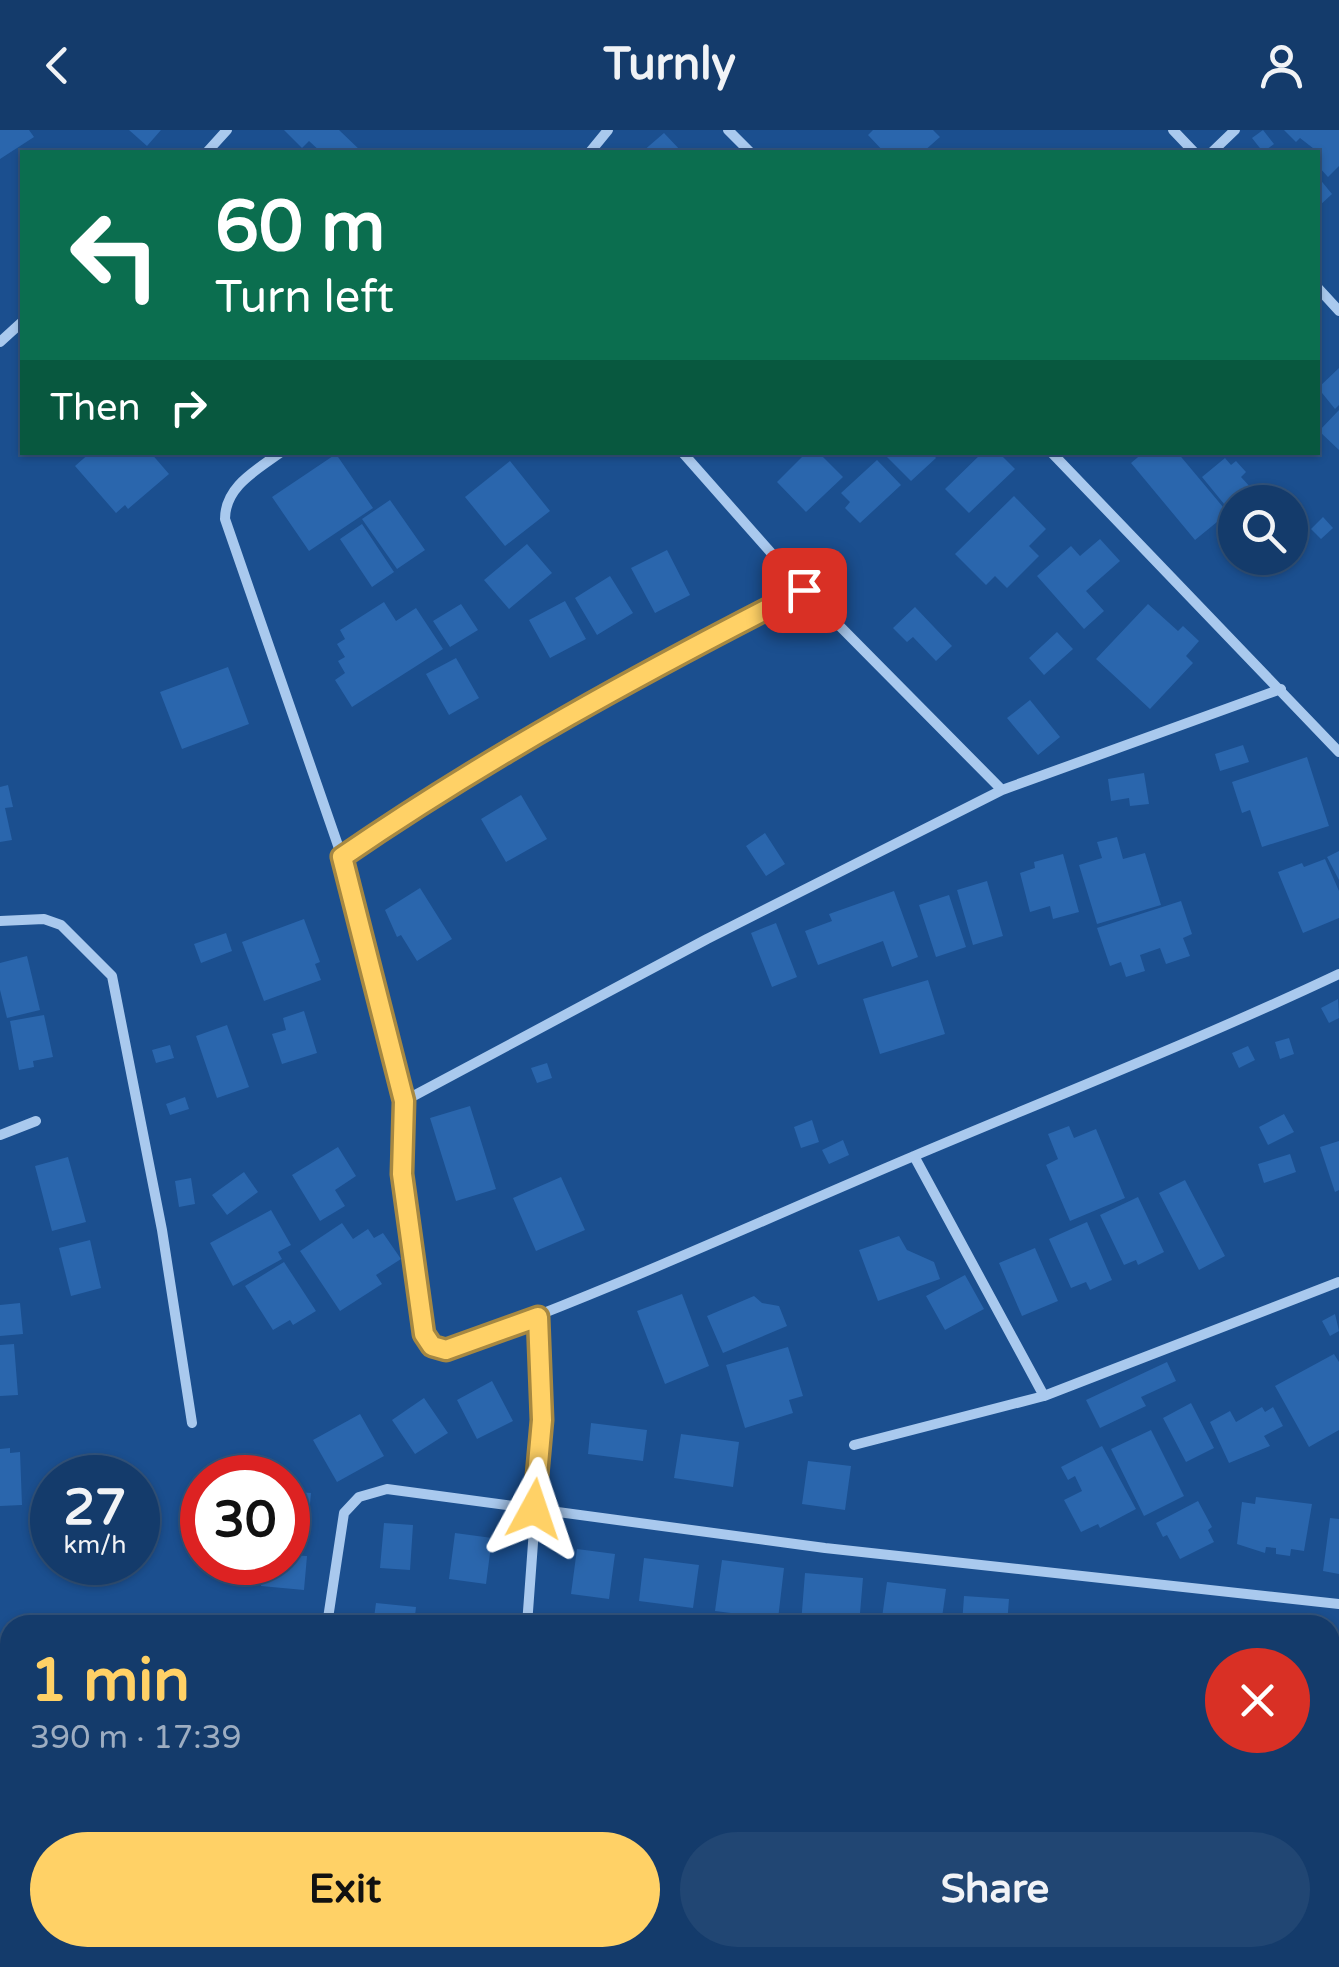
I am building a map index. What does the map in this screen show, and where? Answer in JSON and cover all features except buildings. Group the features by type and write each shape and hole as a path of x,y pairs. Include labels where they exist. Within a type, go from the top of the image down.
{"street":[{"path":"209,150 227,130"},
{"path":"592,150 608,130"},
{"path":"728,130 748,150"},
{"path":"1173,130 1192,150"},
{"path":"1214,150 1235,130"},
{"path":"1320,290 1339,311"},
{"path":"0,342 20,324"},
{"path":"276,455 228,497 226,518 342,857 404,1101 402,1174 424,1334 432,1346 446,1350 538,1317 1195,1040 1339,974"},
{"path":"685,455 804,590 1002,790"},
{"path":"1053,455 1339,752"},
{"path":"342,857 439,791 590,703 804,590"},
{"path":"404,1101 708,939 1002,790 1280,689"},
{"path":"0,921 44,919 61,925 112,976 162,1230 192,1422"},
{"path":"0,1135 36,1121"},
{"path":"914,1156 1044,1396"},
{"path":"854,1445 1044,1396 1339,1282"},
{"path":"528,1615 542,1420 538,1317"},
{"path":"329,1615 344,1513 360,1496 388,1489 826,1548 1339,1604"}],"route":[{"path":"534,1509 542,1420 538,1317 446,1350 432,1346 424,1334 402,1174 404,1101 342,857 439,791 590,703 804,590"}]}
